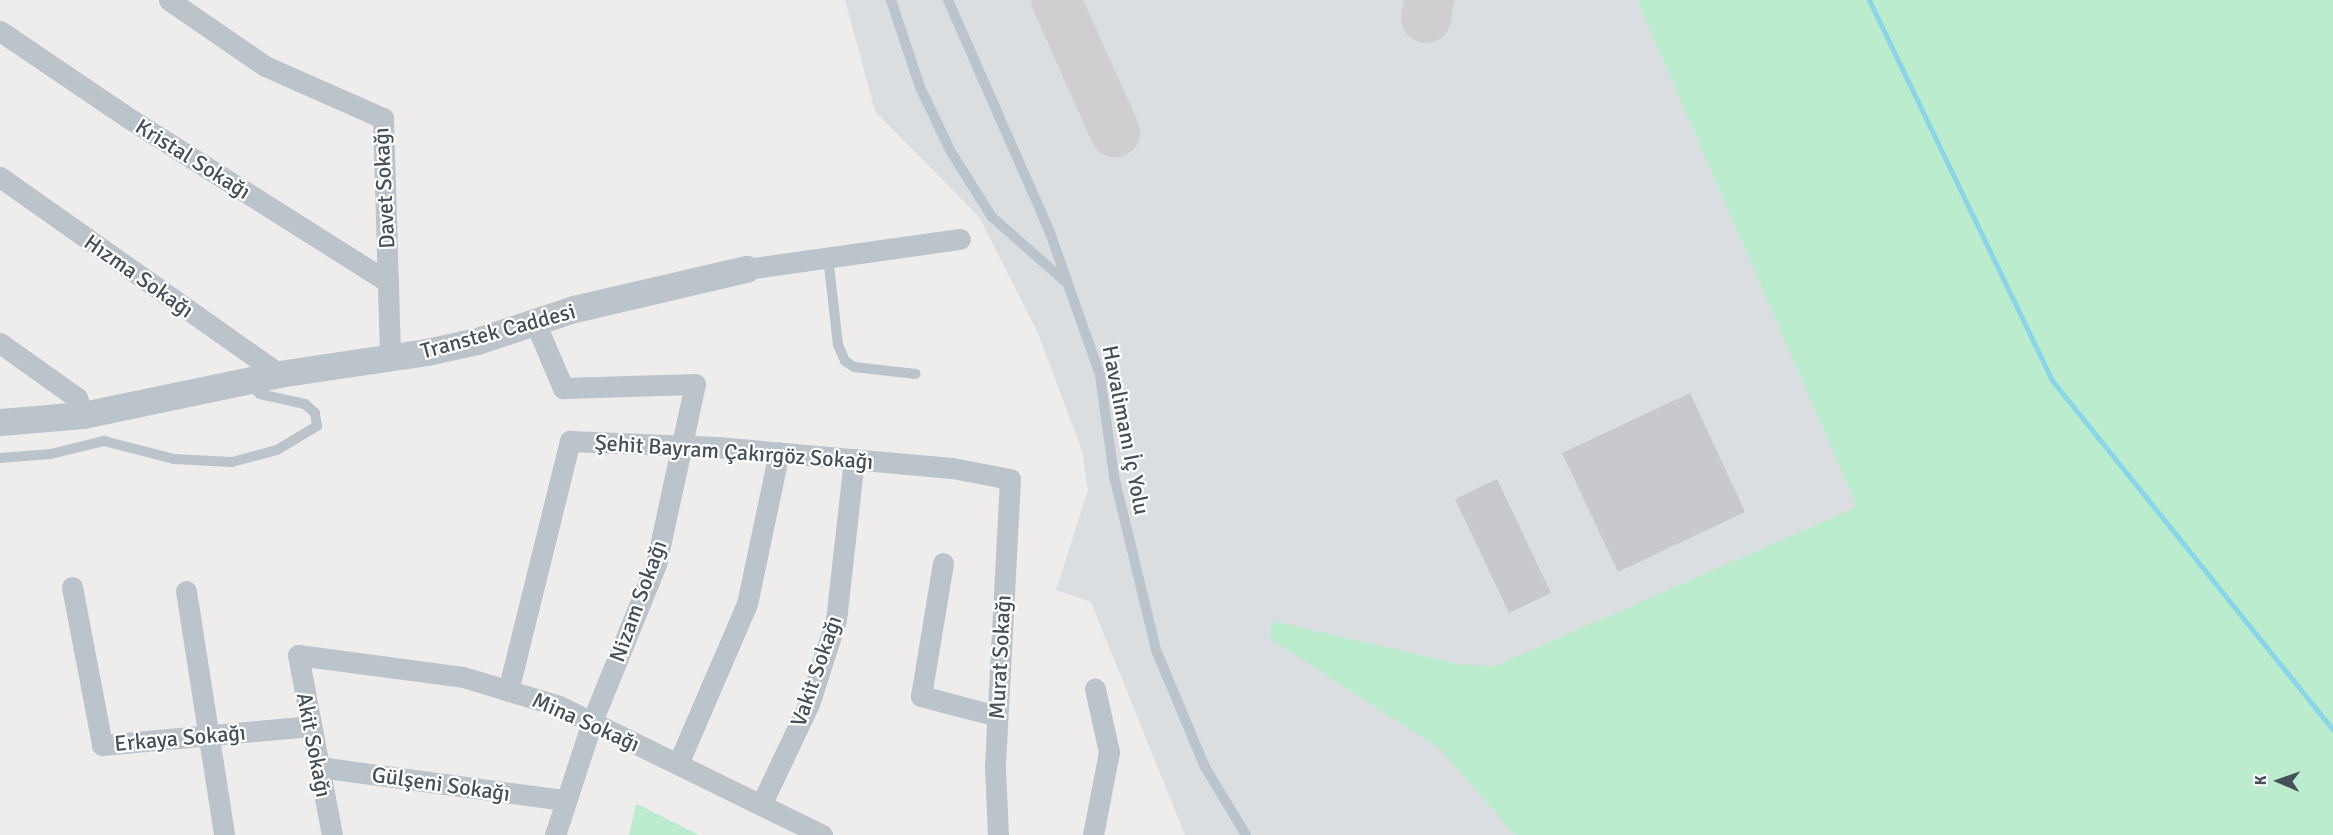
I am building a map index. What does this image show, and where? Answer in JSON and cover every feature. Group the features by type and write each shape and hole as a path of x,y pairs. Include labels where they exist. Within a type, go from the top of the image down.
{"street":[{"name":"Davet Sokağı","path":"169,0 265,66 383,118 390,358"},
{"name":"Kristal Sokağı","path":"0,31 127,117 388,282"},
{"name":"Hızma Sokağı","path":"0,177 279,375"},
{"name":"Transtek Caddesi","path":"0,422 83,415 247,381 390,358 477,341 535,322 746,269 960,239"},
{"name":"Nizam Sokağı","path":"535,322 563,388 695,384 657,564 592,722 563,800 555,835"},
{"path":"0,343 76,398 83,415"},
{"name":"Şehit Bayram Çakırgöz Sokağı","path":"508,690 570,441 682,445 780,452 952,468 1010,479"},
{"path":"678,764 747,604 780,452"},
{"name":"Vakit Sokağı","path":"761,805 809,705 836,620 854,459"},
{"name":"Murat Sokağı","path":"998,835 997,716 1010,479"},
{"path":"943,563 921,696 997,716"},
{"name":"Erkaya Sokağı","path":"72,587 102,745 311,726"},
{"path":"186,591 206,736 224,835"},
{"name":"Mina Sokağı","path":"298,655 463,677 559,706 822,835"},
{"name":"Akit Sokağı","path":"298,655 332,835"},
{"path":"1093,835 1109,752 1095,688"},
{"name":"Gülşeni Sokağı","path":"319,767 563,800"}],"lane":[{"path":"891,0 920,87 951,152 992,217 1071,287"},
{"name":"Havalimanı İç Yolu","path":"948,0 1071,287 1100,375 1114,476 1156,650 1205,766 1246,835"},
{"path":"828,257 838,345 845,361 854,368 916,375"},
{"path":"0,458 51,454 104,441 174,459 232,462 278,450 317,426 315,413 305,404 260,394 247,381"}],"shaded area":[{"path":"845,0 2333,0 2333,835 1185,835 1091,602 1056,590 1088,490 1082,451 1037,331 979,217 875,111"}],"green space":[{"path":"1637,0 2333,0 2333,835 1515,835 1440,749 1269,638 1273,621 1464,665 1495,666 1857,507"},
{"path":"637,804 699,835 629,835"}],"building":[{"path":"1690,393 1745,512 1618,572 1562,453"},
{"path":"1497,479 1551,593 1509,613 1455,499"}],"waterway":[{"path":"1869,0 2051,379 2333,730"}],"taxiway":[{"path":"1056,0 1115,132"},
{"path":"1426,18 1429,0"}]}
